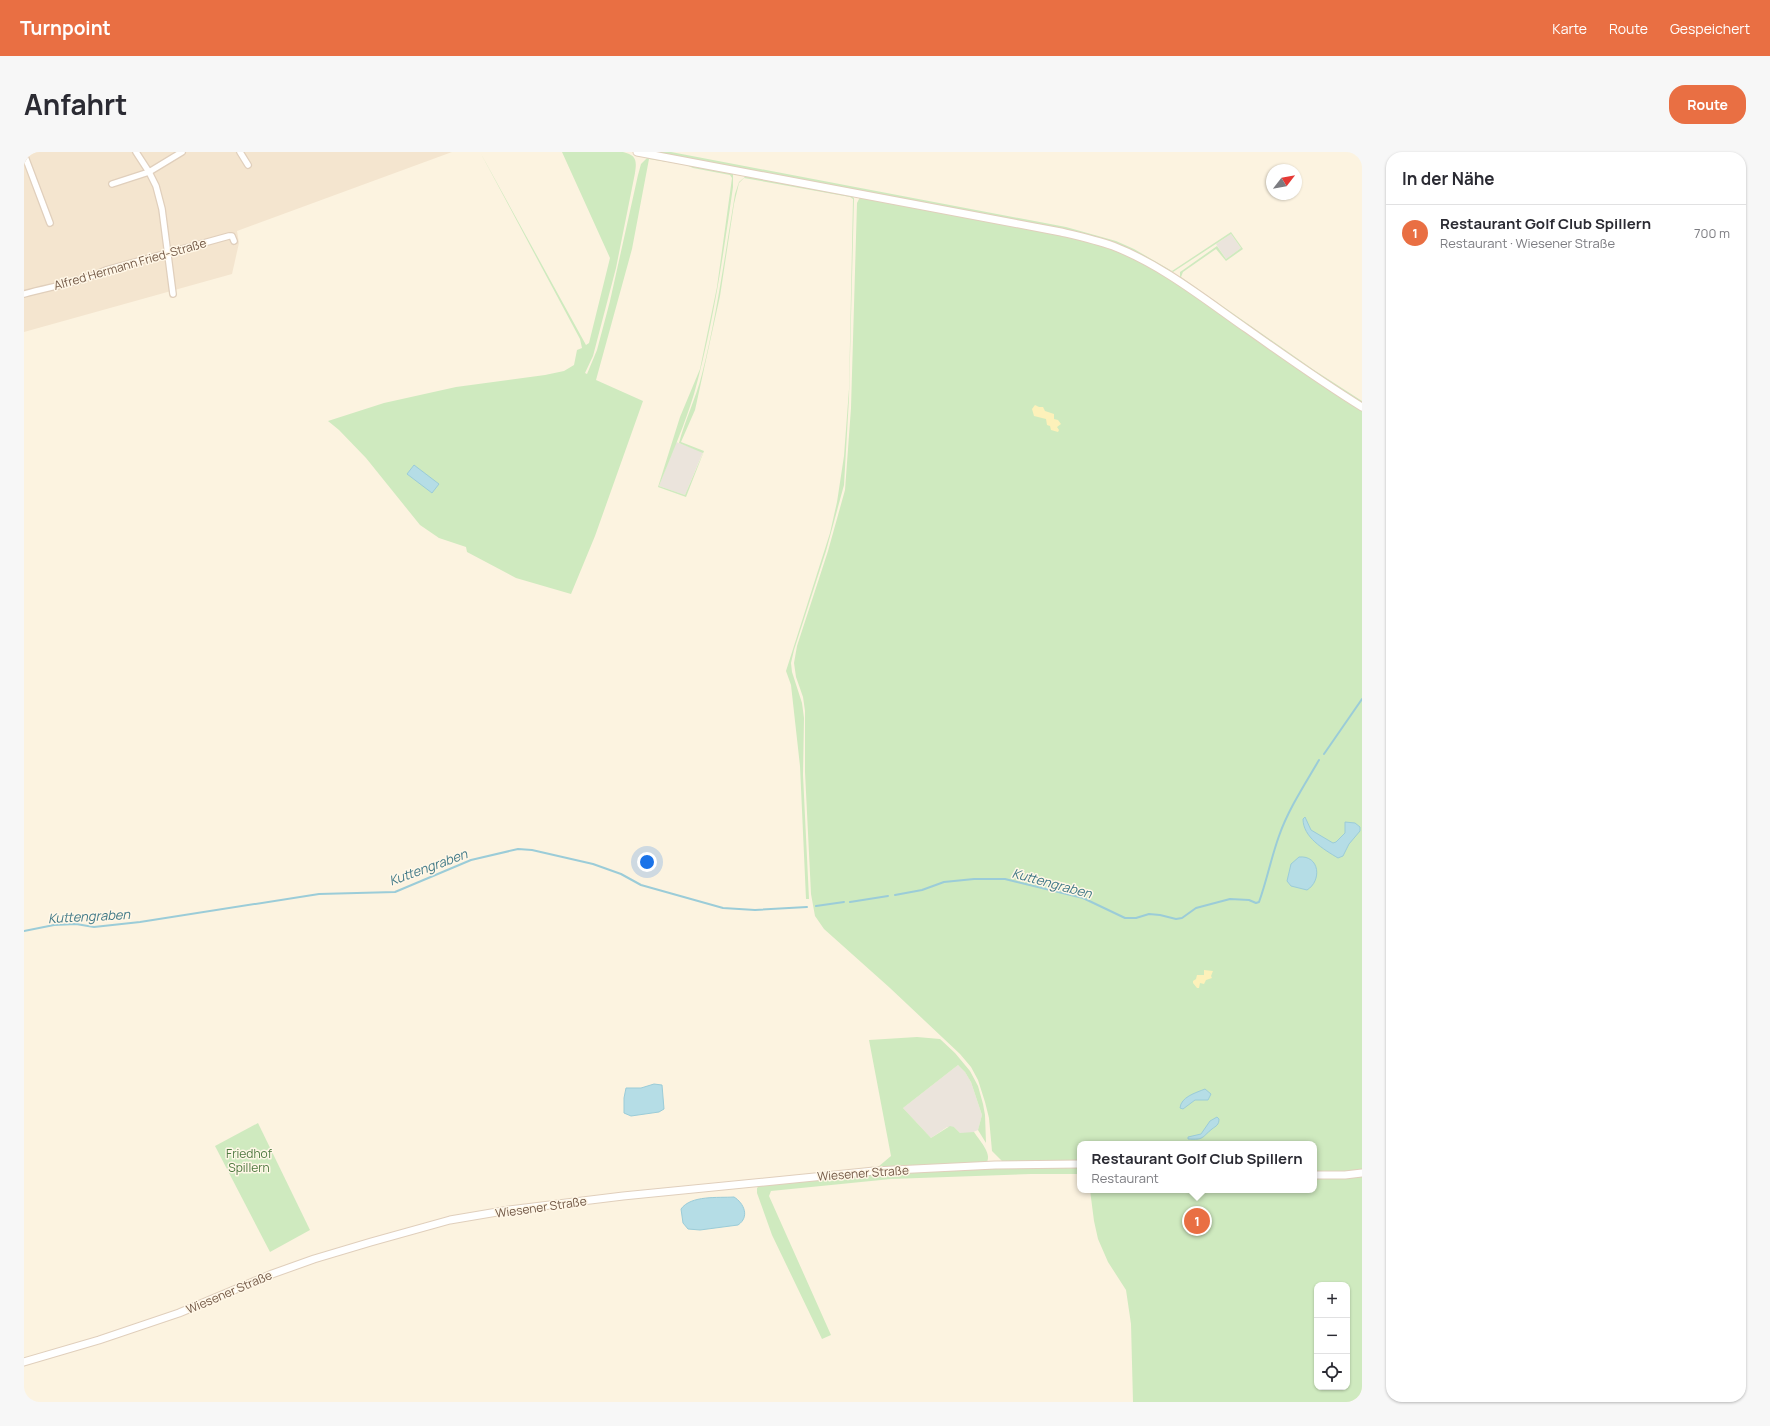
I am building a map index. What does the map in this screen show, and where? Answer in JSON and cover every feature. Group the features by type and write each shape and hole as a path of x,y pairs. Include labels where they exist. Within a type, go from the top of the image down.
{"street":[{"path":"136,152 156,186 162,209 173,294"},
{"path":"112,184 149,172 182,152"},
{"path":"240,152 248,165"},
{"path":"637,152 1031,226 1102,242 1144,260 1171,277 1362,407"},
{"path":"24,154 50,224"},
{"name":"Alfred Hermann Fried-Straße","path":"24,294 70,284 89,278 106,270 229,236 232,236 234,241"},
{"name":"Wiesener Straße","path":"24,1362 99,1340 179,1313 272,1274 307,1262 450,1220 509,1210 623,1196 874,1171 995,1165 1077,1164"},
{"path":"1317,1175 1345,1175 1362,1173"}],"shaded area":[{"path":"24,152 452,152 237,231 239,243 232,274 24,332"},
{"path":"1231,234 1241,248 1226,259 1216,244"},
{"path":"676,442 703,452 685,495 659,486"},
{"path":"958,1065 965,1072 971,1082 982,1115 978,1130 971,1133 960,1133 954,1127 947,1127 931,1138 903,1108"}],"green space":[{"path":"480,152 586,345 589,343 610,258 562,152 623,152 631,155 636,161 635,173 616,268 593,356 585,373 587,374 597,350 610,301 641,164 648,157 733,174 733,187 721,265 707,343 694,394 678,440 659,486 685,495 703,453 679,443 700,383 712,329 735,194 739,182 746,176 849,194 854,198 849,398 844,485 826,551 791,663 792,672 802,703 804,718 803,775 809,899 806,899 800,766 791,685 786,671 830,533 837,502 844,456 849,389 853,199 850,197 744,178 739,183 734,204 720,296 695,410 681,442 704,451 686,497 658,487 680,417 700,369 717,287 732,178 730,175 693,168 686,165 649,159 632,249 596,380 643,401 595,536 571,594 516,578 467,552 466,547 439,538 420,525 366,458 339,430 328,421 384,403 456,387 545,375 564,371 574,365 577,350 582,348 580,339"},
{"path":"655,152 671,152 1066,227 1116,241 1134,249 1172,271 1231,232 1243,249 1226,261 1216,249 1183,272 1181,277 1314,370 1362,401 1362,403 1327,381 1180,278 1180,272 1217,246 1226,259 1241,248 1231,234 1173,272 1122,247 897,198"},
{"path":"860,197 1060,235 1110,248 1147,265 1189,292 1362,410 1362,1170 1349,1172 1317,1172 1317,1141 1077,1141 1077,1162 1002,1161 992,1151 989,1118 985,1102 978,1080 971,1067 960,1054 890,988 824,929 815,916 811,894 805,772 805,711 794,663 797,646 828,551 845,490 851,408 857,203"},
{"path":"917,1037 940,1039 955,1053 970,1071 978,1086 983,1104 986,1143 978,1130 982,1115 971,1082 965,1072 958,1065 903,1108 931,1138 950,1126 954,1127 960,1133 974,1132 988,1155 987,1162 878,1167 891,1156 869,1040"},
{"name":"Friedhof Spillern","path":"258,1123 310,1230 270,1252 215,1146"},
{"path":"1028,1167 1077,1167 1077,1174 1031,1174 891,1179 771,1191 769,1196 831,1335 822,1339 772,1235 757,1193 757,1188 760,1185 848,1175"},
{"path":"1362,1176 1362,1402 1133,1402 1131,1324 1126,1290 1108,1262 1098,1239 1090,1193 1317,1193 1317,1178"}],"sand":[{"path":"1035,405 1043,407 1045,411 1054,414 1054,419 1058,420 1061,424 1057,427 1059,430 1058,432 1051,430 1050,426 1047,425 1046,419 1034,416 1032,409"},
{"path":"1204,970 1213,971 1211,976 1212,978 1206,980 1204,984 1200,983 1199,988 1197,988 1193,981 1196,979 1197,975 1204,975"}],"water":[{"path":"414,465 439,484 432,493 407,474"},
{"path":"1305,817 1311,830 1333,843 1345,833 1345,822 1355,823 1360,827 1360,831 1349,844 1343,856 1338,858 1310,837 1304,825 1303,819"},
{"path":"1299,857 1306,857 1315,864 1317,875 1312,886 1307,890 1291,886 1287,881 1291,864"},
{"path":"654,1084 662,1085 664,1109 659,1112 631,1116 624,1113 626,1088 641,1088"},
{"path":"1205,1089 1211,1094 1208,1100 1195,1100 1183,1109 1180,1108 1181,1104 1186,1098"},
{"path":"1217,1117 1219,1119 1218,1124 1204,1136 1200,1139 1188,1139 1188,1137 1201,1134 1210,1121"},
{"path":"734,1197 743,1206 745,1214 742,1222 738,1225 700,1230 688,1229 683,1223 681,1209 691,1201 705,1198"}],"waterway":[{"name":"Kuttengraben","path":"1324,754 1362,699"},
{"name":"Kuttengraben","path":"895,895 922,890 944,882 974,879 1005,879 1083,898 1125,918 1136,918 1149,914 1176,919 1182,918 1196,908 1230,899 1249,900 1256,903 1259,902 1276,844 1283,826 1297,797 1319,760"},
{"name":"Kuttengraben","path":"24,931 54,925 76,924 94,927 140,922 319,894 395,892 471,860 518,849 532,850 593,864 621,874 641,885 723,908 755,910 807,907"},
{"name":"Kuttengraben","path":"850,902 888,896"},
{"name":"Kuttengraben","path":"816,906 844,902"}],"place":[{"name":"Restaurant Golf Club Spillern","path":"1197,1221"}]}
